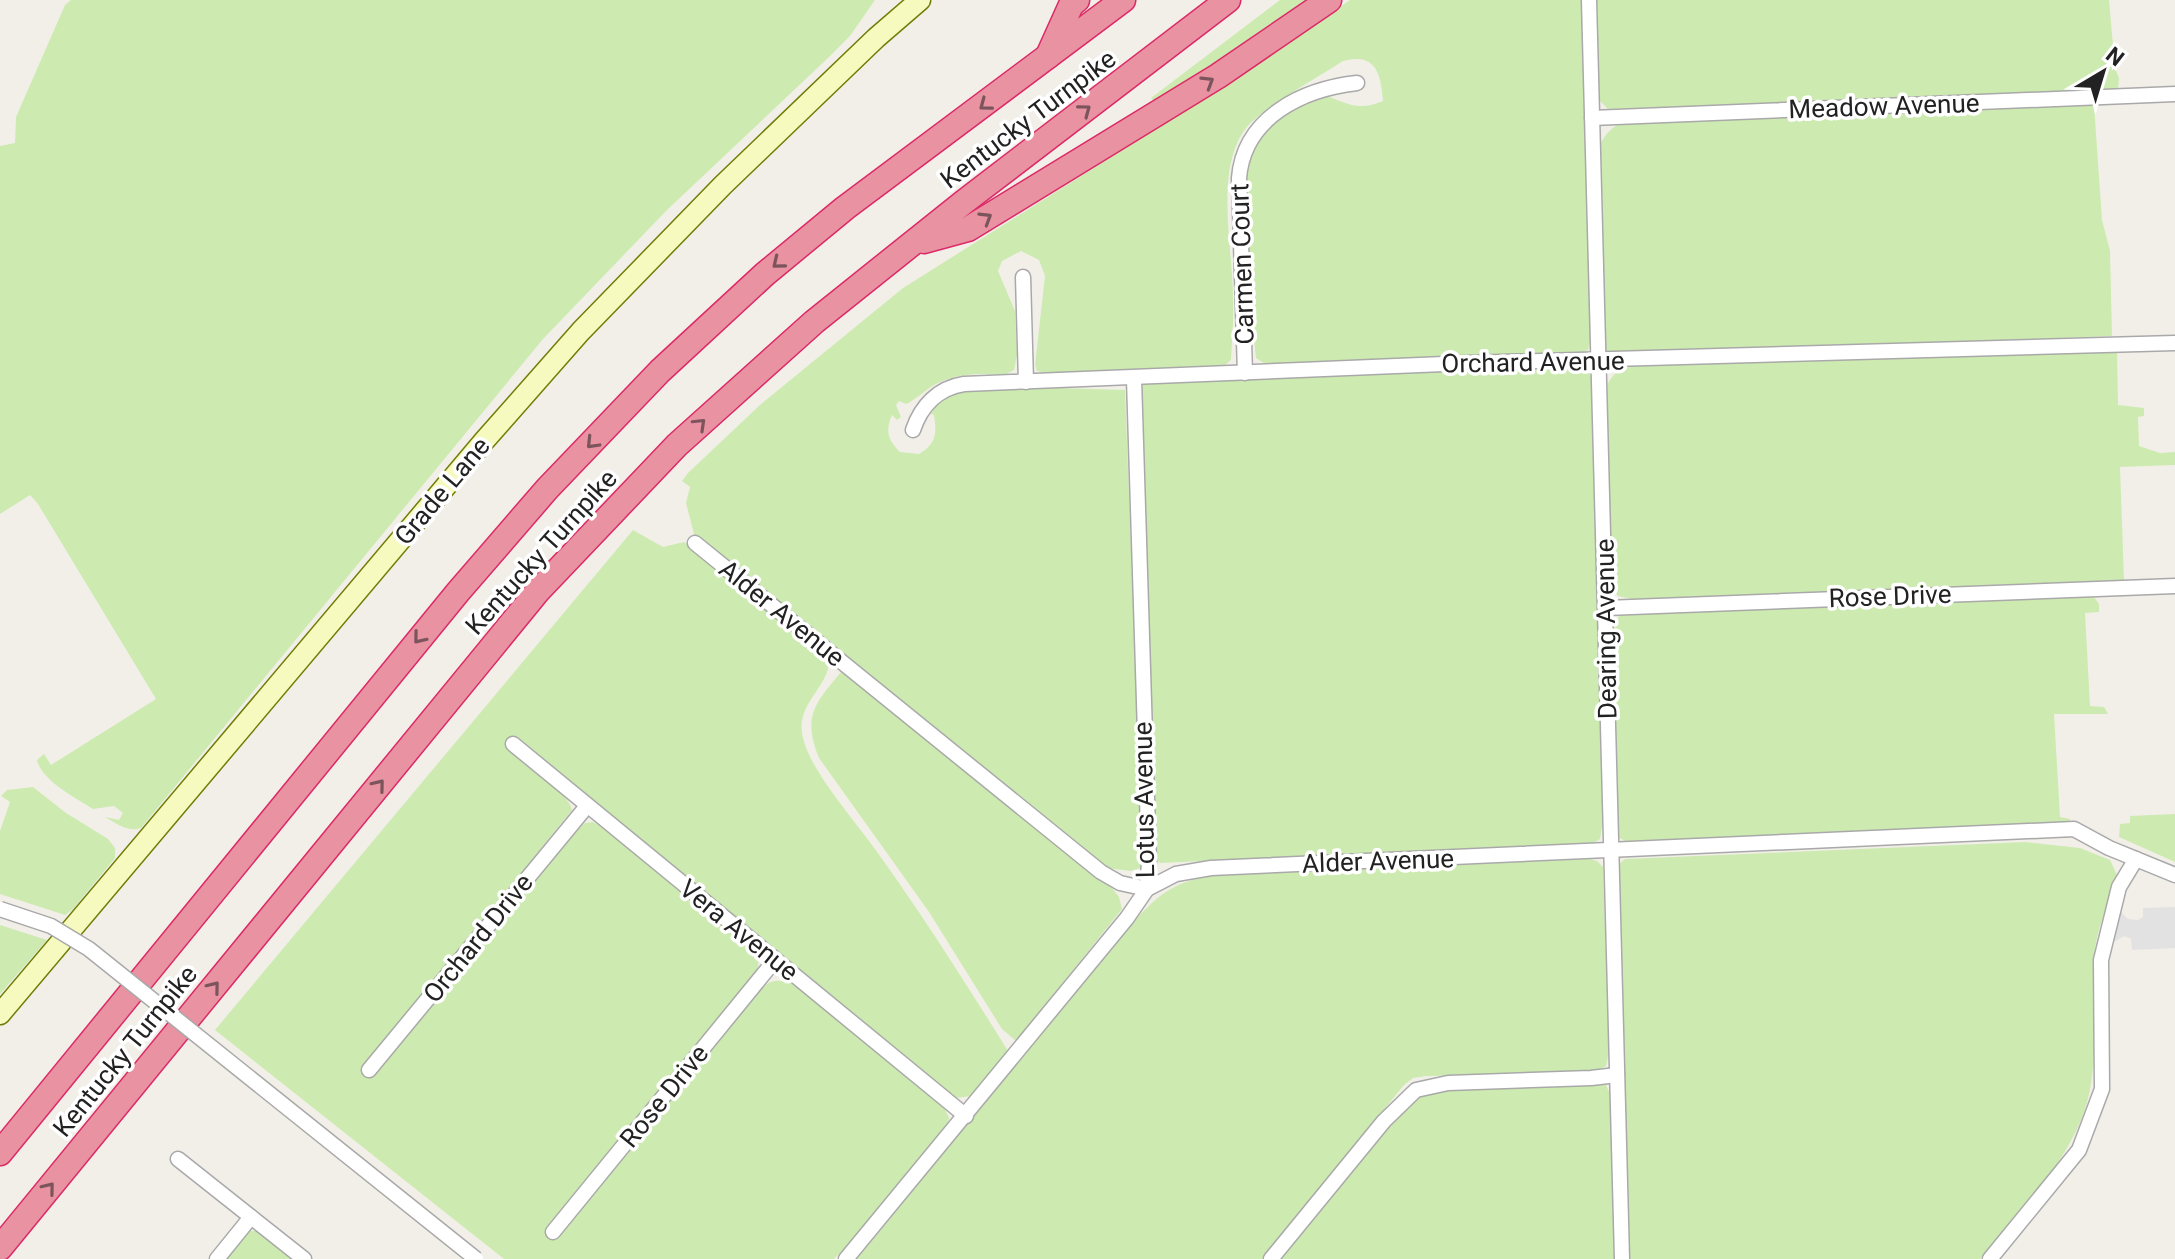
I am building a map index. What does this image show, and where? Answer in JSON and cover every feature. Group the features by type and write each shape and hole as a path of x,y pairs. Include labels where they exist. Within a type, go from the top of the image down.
{"highway":[{"path":"1047,58 1071,5 1077,0"},
{"path":"0,1153 458,592 547,489 660,371 765,274 845,208 1123,0"},
{"name":"Kentucky Turnpike","path":"0,1248 565,560 677,445 762,366 837,303 1228,0"},
{"path":"914,244 968,229 1218,76 1329,0"}],"main road":[{"name":"Grade Lane","path":"0,1014 484,441 581,331 734,175 876,38 920,0"}],"street":[{"name":"Dearing Avenue","path":"1589,0 1622,1259"},
{"name":"Carmen Court","path":"1245,373 1239,178 1245,148 1256,131 1281,108 1301,97 1338,85 1357,83"},
{"name":"Meadow Avenue","path":"1592,118 2175,94"},
{"path":"1023,277 1026,382"},
{"name":"Orchard Avenue","path":"913,430 926,405 950,386 1468,363 2175,343"},
{"name":"Lotus Avenue","path":"846,1259 966,1116 1127,918 1147,889 1149,863 1134,379"},
{"name":"Alder Avenue","path":"695,543 1101,872 1120,883 1147,889 1176,874 1211,868 2074,829 2175,875"},
{"name":"Rose Drive","path":"1606,608 2175,586"},
{"name":"Vera Avenue","path":"513,744 966,1116"},
{"name":"Orchard Drive","path":"369,1070 587,806"},
{"path":"1990,1259 2079,1150 2102,1089 2101,960 2119,887 2136,859"},
{"path":"0,909 51,926 89,949 476,1259"},
{"name":"Rose Drive","path":"553,1232 775,960"},
{"path":"1271,1259 1384,1121 1416,1090 1448,1083 1617,1075"},
{"path":"178,1159 304,1259"},
{"path":"217,1259 251,1217"}],"green space":[{"path":"71,0 875,0 850,36 667,210 543,339 141,828 136,829 122,827 105,817 119,820 123,813 114,806 93,809 60,788 45,775 37,760 44,754 51,765 156,699 38,504 30,495 0,514 0,146 15,143 16,117 65,5"},
{"path":"1280,0 1312,0 1157,105 1151,98"},
{"path":"1350,0 1584,0 1591,304 1588,350 1578,354 1471,355 1267,365 1256,358 1244,219 1246,167 1251,150 1273,123 1322,94 1358,106 1383,101 1381,82 1375,68 1363,60 1354,59 1343,61 1264,112 1246,128 1236,145 1228,187 1233,306 1231,360 1224,366 1037,371 1035,365 1045,276 1039,260 1021,251 1002,261 998,271 1015,311 1017,355 1014,370 1006,374 969,375 942,381 906,404 899,401 896,405 901,417 897,420 892,415 890,421 889,435 896,448 900,452 919,454 934,438 935,422 931,414 934,409 941,400 955,394 1060,388 1125,390 1143,867 1131,871 1107,868 843,660 694,534 686,503 690,487 682,481 760,405 903,288 1251,69"},
{"path":"1595,0 2109,0 2118,91 1608,109 1598,99"},
{"path":"2094,104 2102,220 2110,251 2112,336 1647,353 1606,351 1600,145 1609,132 1621,123"},
{"path":"2117,350 2118,405 2144,408 2144,416 2138,417 2139,446 2160,453 2175,452 2175,465 2120,467 2124,580 1632,599 1618,596 1611,586 1606,388 1622,370 1646,365"},
{"path":"1582,366 1592,378 1604,816 1600,839 1593,843 1160,863 1154,857 1141,383 1436,369"},
{"path":"633,530 663,547 684,542 829,659 824,679 803,715 803,738 808,752 825,783 880,856 1008,1051 971,1096 956,1098 514,736 507,746 554,785 572,810 368,1061 373,1072 377,1072 566,840 585,823 593,822 610,832 749,947 758,958 758,967 546,1230 557,1238 751,999 769,983 785,981 793,983 943,1105 949,1118 947,1126 861,1231 834,1259 504,1259 215,1030"},
{"path":"2082,594 2094,597 2099,604 2099,612 2085,613 2090,706 2104,707 2108,714 2054,714 2060,817 2070,819 2069,826 1627,842 1618,837 1612,624 1623,612"},
{"path":"842,671 1112,888 1119,897 1122,909 1016,1041 1002,1029 929,912 819,758 812,731 814,711"},
{"path":"33,787 66,813 108,839 115,848 115,858 65,915 0,894 0,831 10,802 1,796 7,790"},
{"path":"2175,814 2175,862 2119,837 2120,824 2130,823 2130,816"},
{"path":"2026,842 2080,848 2110,860 2117,875 2095,946 2093,1072 2085,1109 2054,1169 1980,1259 1627,1259 1618,865 1625,859"},
{"path":"1590,859 1603,867 1609,1051 1606,1066 1599,1070 1547,1074 1413,1078 1404,1085 1262,1259 857,1259 1131,924 1157,898 1175,887 1210,876"},
{"path":"0,925 47,940 0,994"},
{"path":"1606,1085 1610,1094 1615,1259 1278,1259 1405,1106 1422,1096 1444,1090"},
{"path":"258,1231 296,1259 222,1259 242,1235"}],"shaded area":[{"path":"2175,907 2175,948 2132,950 2131,939 2124,936 2112,943 2121,912 2128,919 2138,920 2143,917 2143,908"}]}
